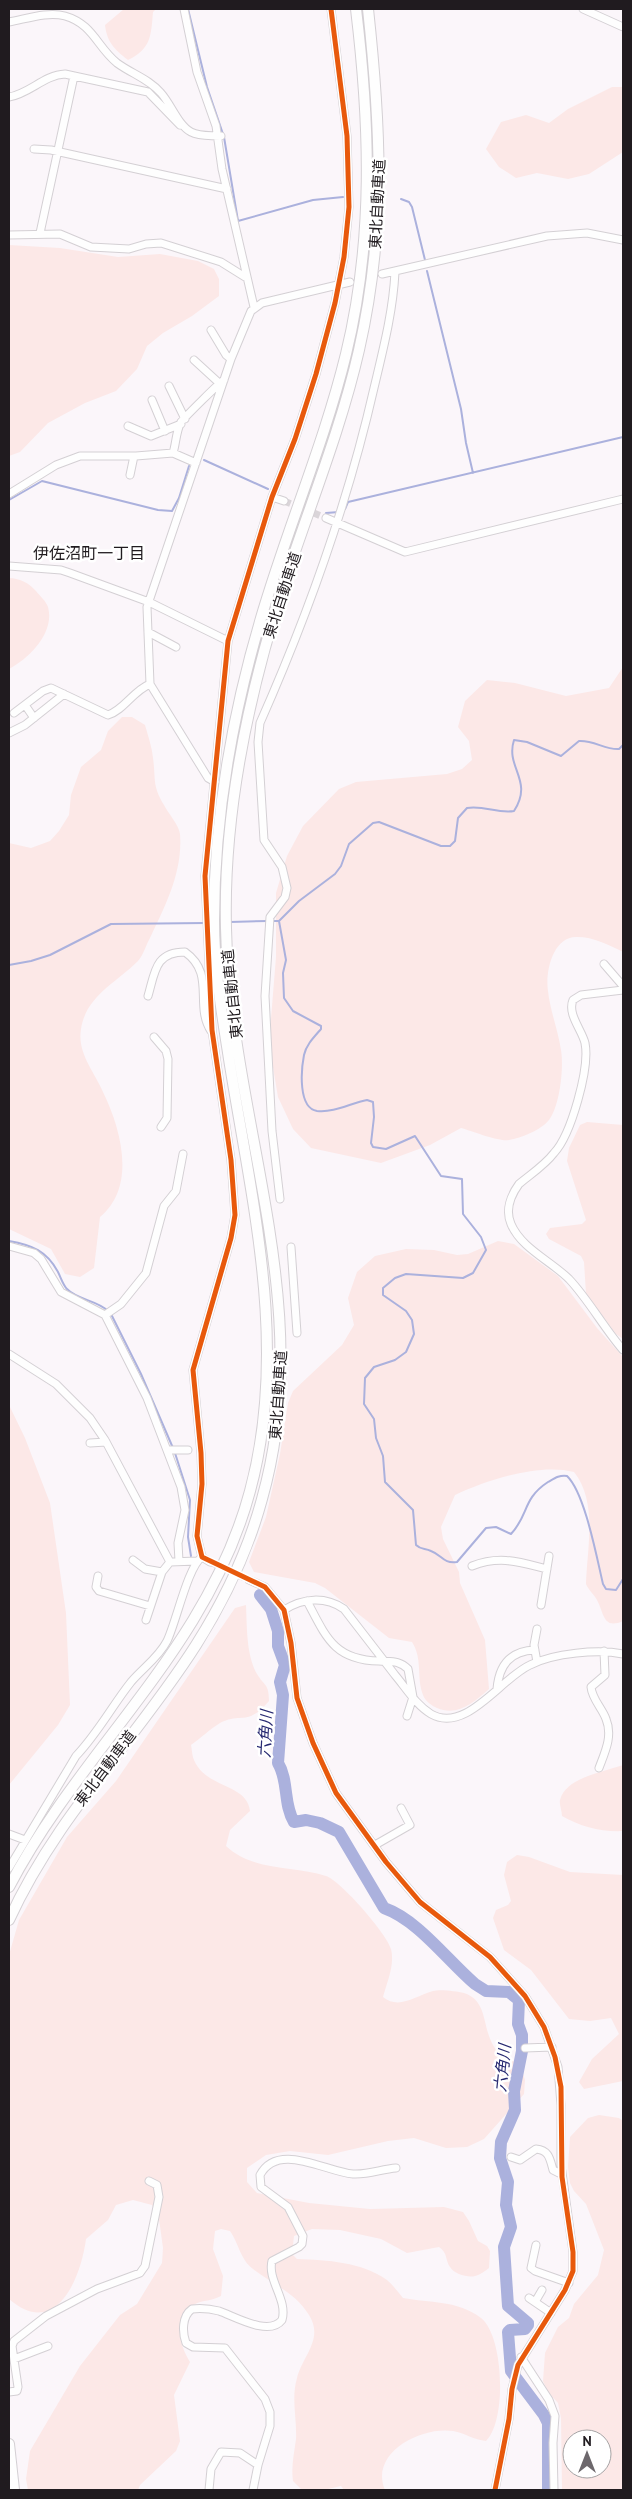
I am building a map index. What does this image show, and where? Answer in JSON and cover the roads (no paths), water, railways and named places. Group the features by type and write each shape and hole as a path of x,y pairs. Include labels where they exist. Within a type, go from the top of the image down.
{"highway":[{"name":"東北自動車道","path":"9,1887 23,1860 59,1805 156,1677 202,1608 218,1577 241,1521 260,1448 267,1380 266,1310 257,1222 219,994 214,927 217,847 234,730 254,644 274,577 326,428 355,312 364,241 368,175 368,133 356,9"},
{"name":"東北自動車道","path":"9,1920 36,1866 53,1838 169,1684 215,1614 232,1582 255,1526 274,1450 282,1380 279,1300 269,1219 235,1028 227,947 226,891 241,757 263,656 339,421 367,314 377,235 380,176 378,105 368,9"},
{"path":"9,2444 14,2490"}],"street":[{"path":"184,9 192,53 219,135 226,189 245,277 254,308"},
{"path":"9,1868 76,1756 91,1741 132,1681 163,1648 199,1559 197,1536 202,1484 201,1452 193,1370 231,1238 235,1216 231,1160 212,1034 205,876 215,782 221,695 228,641 272,496 295,438 316,374 344,257 348,190 347,136 331,9"},
{"path":"583,9 623,27"},
{"path":"9,22 54,14 64,15 82,23 117,63 158,89 185,127"},
{"path":"9,97 27,92 54,76 62,74 74,76 148,92 154,96 176,122 200,135 219,135"},
{"path":"40,234 74,76"},
{"path":"34,148 226,189"},
{"path":"382,274 547,236 587,233 623,240"},
{"path":"9,235 60,234 91,248 129,248 161,243 221,262 245,277"},
{"path":"280,1199 272,1131 265,996 270,917 285,897 287,888 282,867 264,840 258,742 260,723 341,511 367,416 389,322 395,272"},
{"path":"215,782 208,778 150,684 149,602 196,463 221,381 246,320 254,308 262,303 350,282"},
{"path":"211,330 231,359"},
{"path":"194,360 221,381"},
{"path":"128,426 151,436 165,431 183,421 221,381"},
{"path":"169,386 183,421 173,453"},
{"path":"152,400 165,431"},
{"path":"9,494 56,465 80,456 134,456 173,453 196,463"},
{"path":"130,475 134,456"},
{"path":"272,496 284,501"},
{"path":"326,518 405,552 623,499"},
{"path":"9,566 61,570 149,602 200,629 228,641"},
{"path":"148,632 176,647"},
{"path":"14,713 43,691 51,688 108,715 115,713 140,688 150,684"},
{"path":"9,733 34,718 64,694"},
{"path":"25,705 34,718"},
{"path":"148,996 159,961 168,954 185,952 197,962 203,976 204,1022 212,1034"},
{"path":"604,964 623,988 581,995 573,1000 573,1012 586,1051 582,1085 564,1136 555,1153 519,1184 515,1190 508,1212 510,1222 517,1234 570,1280 623,1350"},
{"path":"154,1037 166,1051 168,1060 167,1118 161,1127"},
{"path":"105,1315 121,1304 146,1272 164,1206 176,1191 183,1154"},
{"path":"9,1246 16,1246 34,1253 41,1259 61,1292 105,1315 172,1450 185,1503 178,1543 179,1561"},
{"path":"290,1247 296,1333"},
{"path":"9,1354 56,1384 90,1418 106,1442 170,1562"},
{"path":"90,1442 106,1442"},
{"path":"172,1450 188,1450"},
{"path":"541,1605 549,1556"},
{"path":"146,1620 162,1572 170,1562 199,1559 210,1562"},
{"path":"133,1560 145,1569 162,1572"},
{"path":"472,1566 488,1560 513,1560 547,1569"},
{"path":"98,1576 96,1587 99,1591 150,1606"},
{"path":"248,1580 265,1587 284,1610 291,1642 297,1698 313,1743 336,1793 420,1902 485,1952 525,1996 544,2026 552,2047 560,2077 562,2174 573,2252 573,2271 568,2283 522,2357 512,2389 509,2419 495,2490"},
{"path":"284,1610 307,1601 325,1600 344,1609 413,1697 431,1714 441,1718 452,1718 477,1708 520,1670 537,1662 546,1659 604,1651 623,1654"},
{"path":"307,1601 325,1636 336,1649 363,1661 397,1662 408,1669 413,1697 408,1716"},
{"path":"537,1629 535,1650 537,1662"},
{"path":"497,1689 498,1680 508,1658 518,1653 535,1650"},
{"path":"599,1768 608,1747 609,1732 606,1719 591,1687 605,1675 604,1651"},
{"path":"375,1845 410,1825 401,1808"},
{"path":"9,1834 25,1840"},
{"path":"525,2048 552,2047"},
{"path":"511,2157 520,2160 536,2149 542,2149 548,2155 553,2170 562,2174"},
{"path":"253,2490 258,2465 270,2426 269,2406 225,2348 193,2347 186,2343 184,2320 192,2309 208,2309 260,2326 274,2325 282,2320 283,2309 271,2269 272,2261 299,2247 302,2244 303,2236 284,2202 261,2187 260,2175 267,2166 286,2159 352,2174 396,2168"},
{"path":"9,2392 17,2391 18,2387 14,2359 14,2340 46,2316 97,2289 140,2274 145,2266 159,2197 157,2185 149,2181"},
{"path":"536,2245 531,2268 536,2272 568,2283"},
{"path":"542,2290 532,2300 550,2313"},
{"path":"14,2359 48,2346"},
{"path":"522,2357 549,2400 556,2416 552,2443 554,2490"},
{"path":"209,2490 211,2469 221,2452 240,2453 258,2465"}],"waterway":[{"path":"188,9 207,87 224,137 238,221 313,200 343,197"},
{"path":"401,199 409,202 412,207 425,260"},
{"path":"427,271 461,409 473,473"},
{"path":"345,509 348,502 623,437"},
{"path":"204,460 268,489"},
{"path":"9,500 42,481 158,510 172,511 179,498 189,466"},
{"path":"326,513 339,512"},
{"path":"272,921 279,921 299,901 335,874 341,866 349,844 373,823 379,822 441,846 450,846 455,841 458,818 467,808 514,811 521,791 513,759 514,740 527,742 561,756 579,741 614,749 619,749 623,745"},
{"path":"230,922 268,921"},
{"path":"279,921 286,960 283,973 284,998 293,1011 321,1026 321,1029 308,1044 304,1055 302,1088 307,1103 311,1108 323,1111 367,1100 373,1102 374,1117 371,1143 373,1147 386,1149 415,1136 441,1176 462,1179 463,1214 481,1237 486,1250 473,1273 463,1278 406,1274 395,1278 383,1288 383,1295 406,1311 412,1320 414,1334 406,1352 395,1360 374,1367 365,1378 364,1404 374,1419 376,1438 383,1456 385,1482 413,1510 416,1545 435,1553 449,1562 457,1562 486,1528 496,1527 511,1534 517,1527 530,1501 540,1488 555,1478 567,1476 573,1484 585,1511 603,1584 606,1589 616,1590 623,1579"},
{"path":"9,965 50,955 111,924 205,923"},
{"path":"9,1241 32,1247 44,1254 54,1265 63,1283 71,1293 98,1304 108,1311"},
{"path":"111,1314 141,1374 173,1448"},
{"path":"175,1453 190,1500 188,1537 191,1556"},
{"name":"六角川","path":"260,1595 271,1609 278,1631 278,1646 285,1665 280,1682 283,1695 278,1763 284,1777 288,1808 294,1822 306,1820 320,1823 339,1832 384,1908 397,1914 420,1931 475,1984 486,1991 509,1992 519,2000 518,2024 522,2035 522,2051 514,2091 515,2110 501,2142 500,2158 508,2182 506,2205 511,2227 504,2247 508,2306 528,2325 525,2329 510,2330 508,2332 511,2371 548,2423 548,2490"}],"tunnel":[{"path":"284,501 326,518"},
{"path":"210,1562 249,1580"}],"district":[{"name":"伊佐沼町一丁目","path":"89,553"}]}
